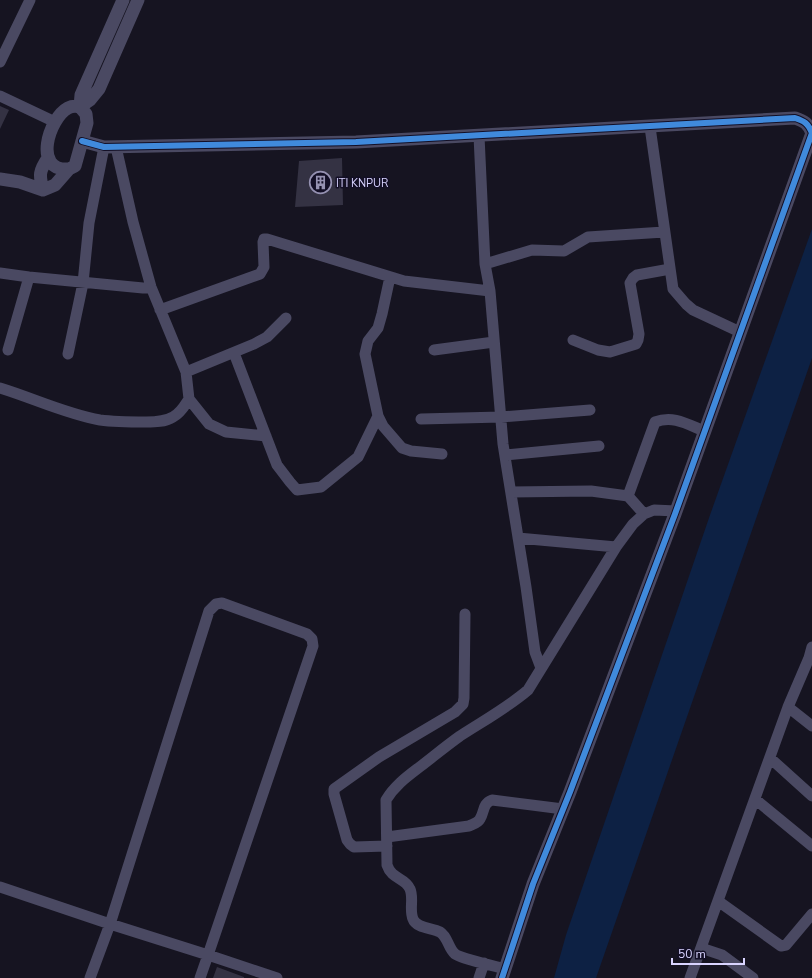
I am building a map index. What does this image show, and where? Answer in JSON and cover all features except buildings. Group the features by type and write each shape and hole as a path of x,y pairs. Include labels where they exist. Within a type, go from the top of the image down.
{"street":[{"path":"0,62 30,0"},
{"path":"80,107 81,95 123,0"},
{"path":"80,107 90,100 99,89 138,0"},
{"path":"0,96 55,122"},
{"path":"0,179 20,182 43,190 55,185 69,169 74,166 87,123 86,114 80,107 73,106 62,112 55,122 47,148 48,158 51,164 59,169 69,169"},
{"path":"82,140 110,147 356,142 795,118 811,124 812,133 676,511 563,810 533,884 504,974 484,963 456,955 450,949 446,938 440,932 417,924 413,919 410,889 405,882 392,875 389,871 387,865 386,800 400,782 460,737 519,699 528,690 616,547 633,524 644,514 654,510 676,511"},
{"path":"650,127 673,289 693,310 740,332"},
{"path":"480,136 484,264 490,291 505,455 535,652 541,668"},
{"path":"68,354 83,283 89,223 110,147"},
{"path":"110,147 151,288 186,372 189,399 209,424 226,432 266,436"},
{"path":"43,190 39,176 42,167 48,158"},
{"path":"484,264 532,250 564,251 588,237 664,232"},
{"path":"160,310 260,274 264,267 264,239 404,281 490,291"},
{"path":"573,340 598,350 610,352 636,344 639,334 630,283 637,275 670,269"},
{"path":"0,273 83,283 151,288"},
{"path":"8,350 29,277"},
{"path":"390,277 378,328 368,341 365,354 378,416 383,426 402,448 412,451 442,454"},
{"path":"186,372 234,353 267,337 286,318"},
{"path":"434,350 494,342"},
{"path":"234,353 277,465 297,490 321,487 358,457 378,416"},
{"path":"0,388 63,410 99,420 128,422 161,421 174,417 180,412 189,399"},
{"path":"421,419 501,417 590,410"},
{"path":"628,496 655,422 662,419 671,418 704,431"},
{"path":"505,455 599,446"},
{"path":"511,492 591,491 628,496 644,514"},
{"path":"518,538 616,547"},
{"path":"90,978 110,924 209,611 216,604 222,603 307,634 312,639 313,646 200,978"},
{"path":"465,614 463,704 455,712 379,756 334,789 334,794 347,840 354,847 469,826 481,818 484,805 492,800 563,810"},
{"path":"690,978 788,707 811,655"},
{"path":"788,707 812,726"},
{"path":"770,758 812,796"},
{"path":"755,799 812,846"},
{"path":"0,887 277,978"},
{"path":"718,901 781,946 786,945 812,914"},
{"path":"701,948 722,955 746,976"},
{"path":"479,978 484,963"}],"water":[{"path":"812,229 812,358 596,978 554,978 566,935 710,515"}],"cycle path":[{"path":"82,141 104,147 356,142 795,118 801,120 809,127 812,133 675,514 570,792 533,884 502,978"}],"place":[{"name":"ITI KNPUR","path":"320,183"}]}
